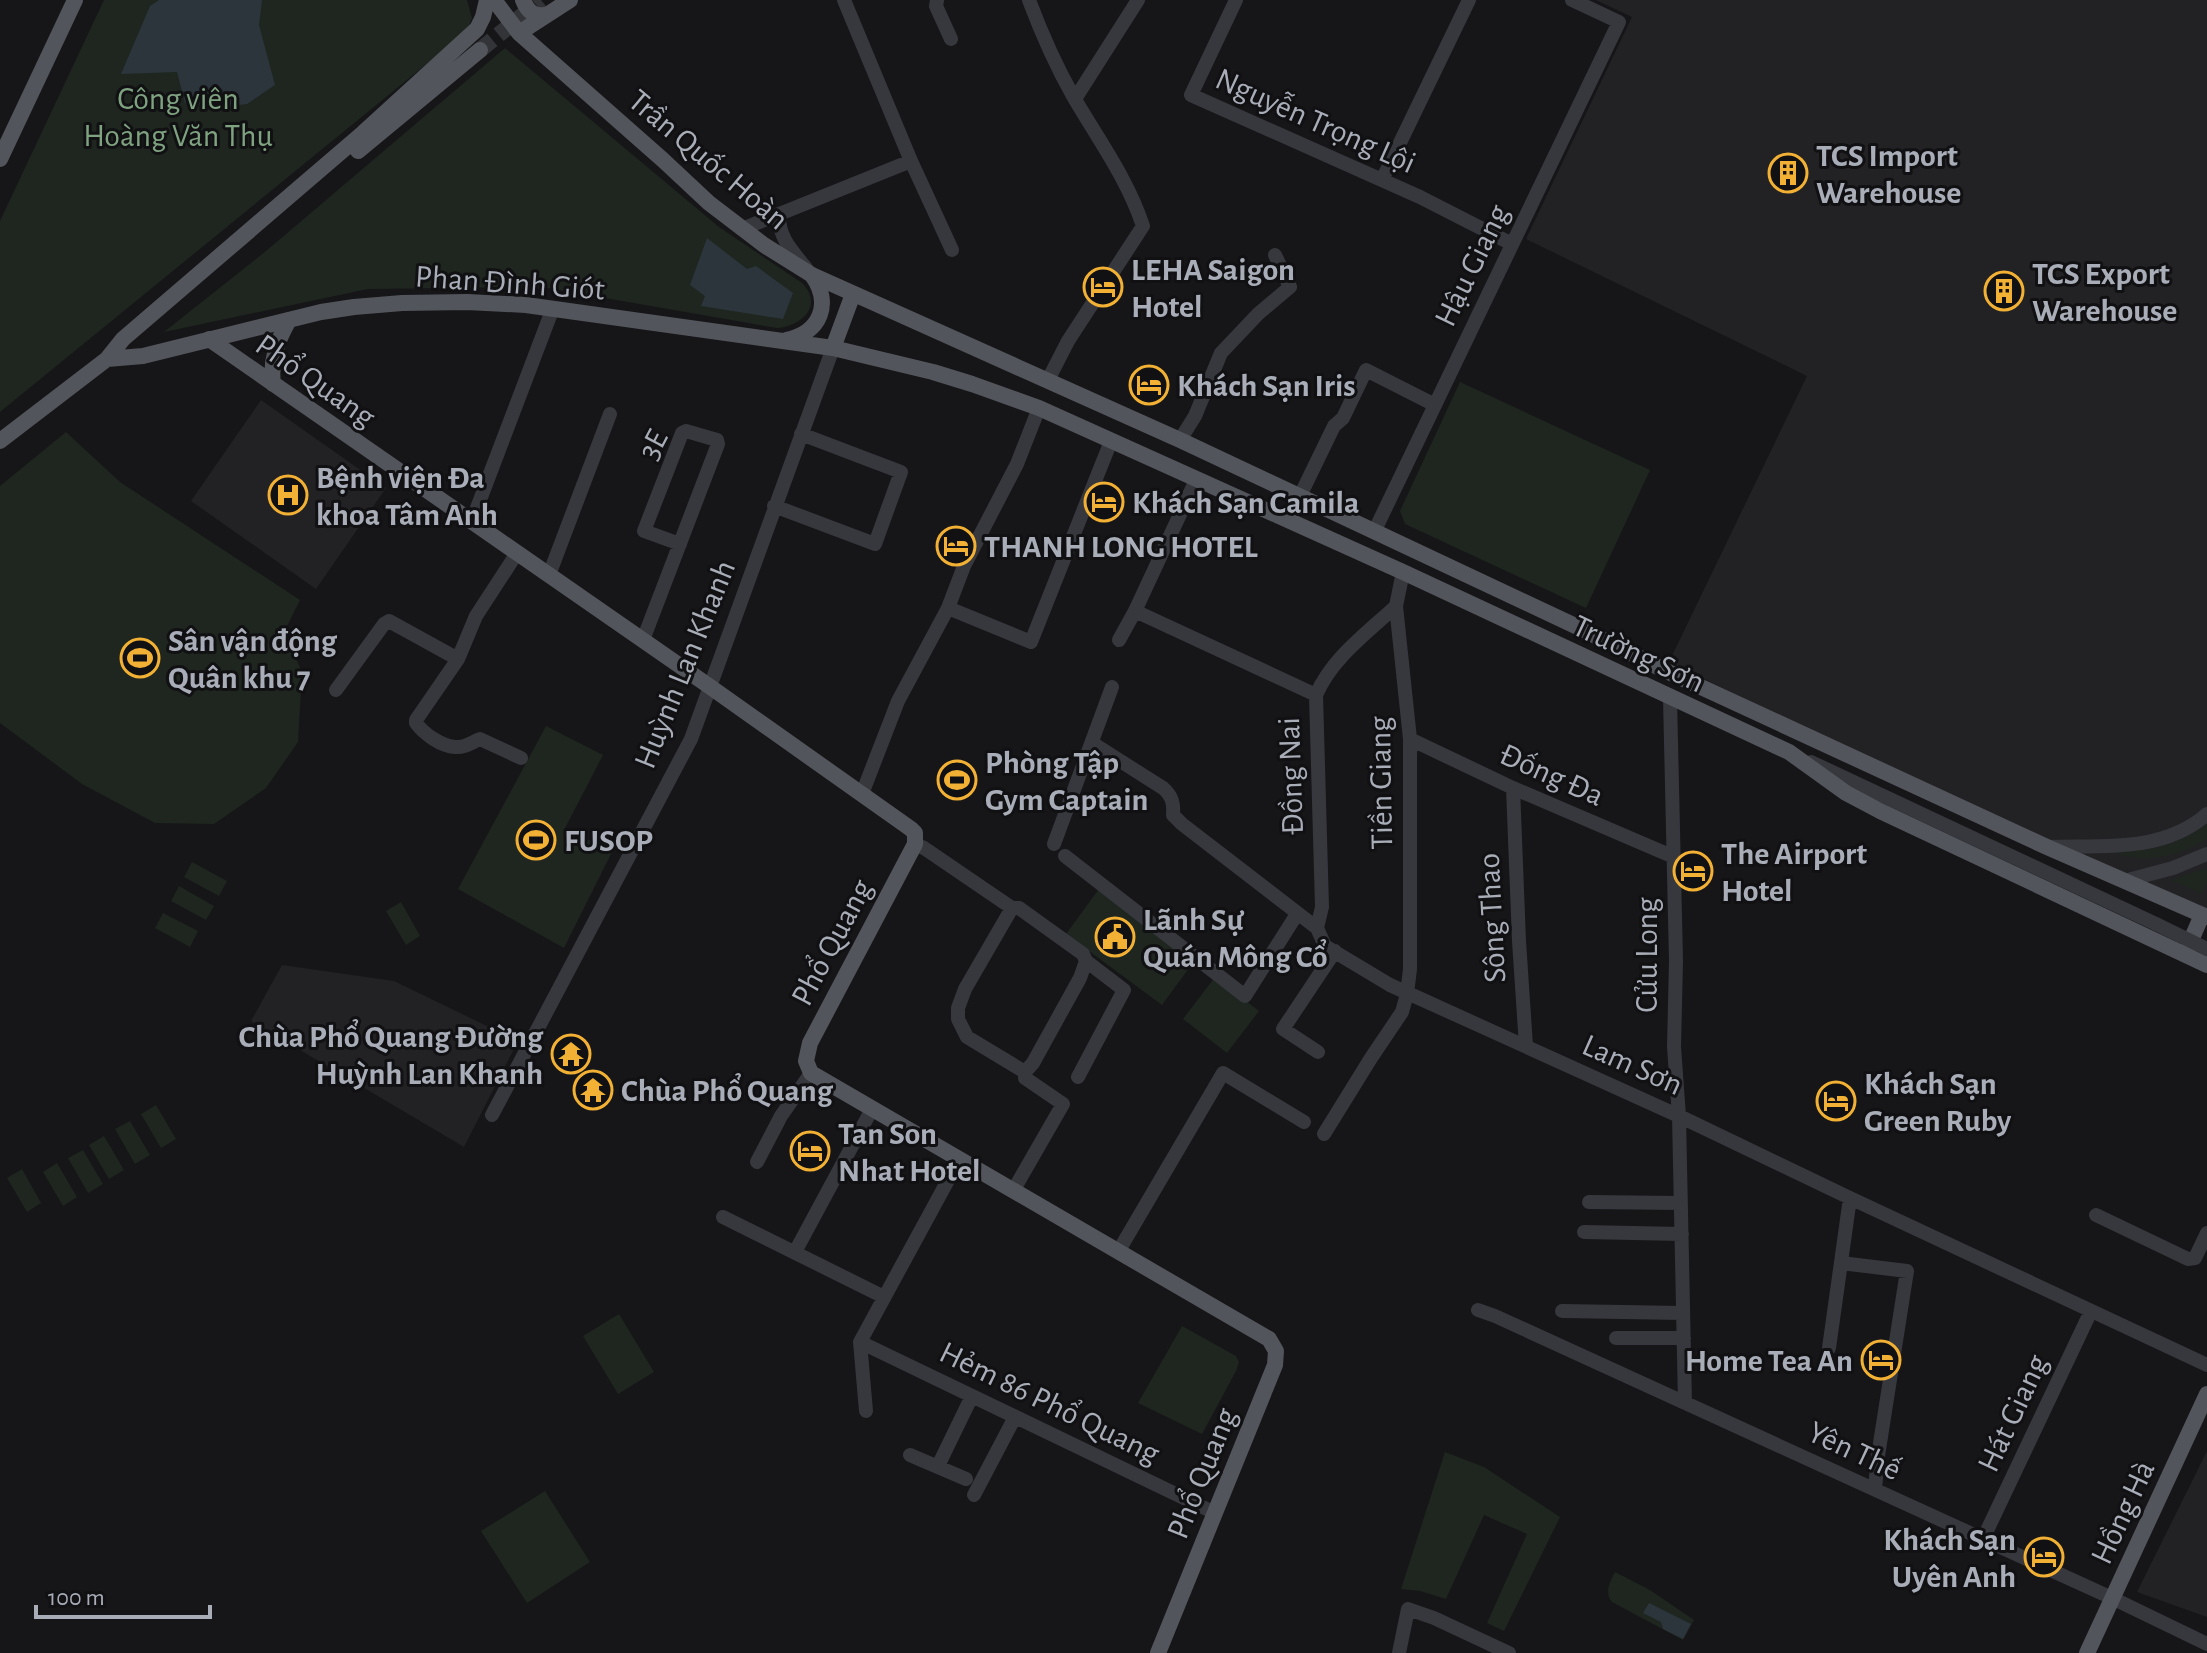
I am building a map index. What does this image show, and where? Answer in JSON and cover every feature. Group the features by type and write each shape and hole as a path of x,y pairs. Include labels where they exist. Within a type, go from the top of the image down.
{"main road":[{"path":"0,159 75,0"},
{"path":"0,441 107,359 123,339 363,133 477,29 487,0"},
{"name":"Trần Quốc Hoàn","path":"494,0 519,33 709,203 786,260 853,294 1048,380"},
{"path":"523,0 533,14 545,15"},
{"path":"519,33 570,0"},
{"path":"190,282 267,226 480,50"},
{"path":"785,340 807,332 820,316 820,287 812,275"},
{"path":"833,348 853,294"},
{"name":"Phan Đình Giót","path":"107,359 143,356 354,307 467,302 553,308 833,348 933,372 1039,408"},
{"path":"273,384 275,352 289,320"},
{"name":"Phổ Quang","path":"209,339 915,833 915,844 810,1043 806,1061 811,1073 1269,1339 1276,1351 1275,1365 1158,1653"},
{"name":"Trường Sơn","path":"1048,380 2047,847 2172,902 2205,912"},
{"name":"Trường Sơn","path":"1039,408 1403,572 1789,752 1846,793 1952,846 2155,932 2185,954 2207,965"},
{"path":"2155,932 2172,902"},
{"path":"2185,954 2205,912"},
{"name":"Hồng Hà","path":"2087,1653 2207,1394"}],"street":[{"path":"844,0 952,250"},
{"path":"937,0 936,6 951,39"},
{"path":"1029,0 1075,99 1111,155 1143,226 1068,341 1048,380"},
{"path":"1075,99 1138,0"},
{"name":"Nguyễn Trọng Lội","path":"1236,0 1191,95 1420,197 1512,244"},
{"path":"1382,180 1469,0"},
{"name":"Hậu Giang","path":"1374,532 1619,22 1572,0"},
{"path":"742,229 911,161"},
{"path":"779,214 785,241 812,275"},
{"path":"1180,440 1195,416 1221,353 1258,314 1290,287 1275,255"},
{"path":"472,521 553,308"},
{"name":"Huỳnh Lan Khanh","path":"492,1115 691,739 833,348"},
{"path":"1300,496 1366,370 1435,405"},
{"path":"862,794 898,701 948,608 964,566 1017,464 1039,408"},
{"path":"549,575 610,414"},
{"name":"3E","path":"643,640 680,544 718,444 717,440 686,431 682,433 644,531 680,544"},
{"path":"774,506 875,544 901,472 801,434"},
{"path":"948,608 1031,642 1111,441"},
{"path":"1119,640 1196,480"},
{"path":"517,553 476,616 458,659 416,720 418,726 441,742 455,747 467,746 480,739 521,758"},
{"name":"Tiền Giang","path":"1403,572 1396,606 1410,739 1410,969 1407,994"},
{"name":"Đồng Nai","path":"1317,928 1322,907 1316,695 1340,658 1396,606"},
{"path":"1135,611 1316,695"},
{"path":"336,690 389,621 458,659"},
{"path":"1054,844 1112,687"},
{"name":"Cửu Long","path":"1670,698 1676,961 1674,1047 1679,1116 1685,1403"},
{"name":"Đống Đa","path":"1410,739 1513,788 1674,857"},
{"name":"Lam Sơn","path":"1092,743 1163,788 1174,805 1173,815 1182,824 1317,928 1325,946 1407,994 1679,1116 2207,1365"},
{"path":"1789,752 1915,811 2155,932 2207,949"},
{"name":"Sông Thao","path":"1513,788 1526,1046"},
{"path":"2047,847 2149,843 2179,834 2207,814"},
{"path":"915,844 1012,908 1019,908 1083,954 1086,961 1124,990 1078,1077"},
{"path":"2124,881 2173,868 2207,854"},
{"path":"1065,856 1245,996 1297,914"},
{"path":"1012,908 965,989 958,1008 958,1019 967,1037 1025,1072"},
{"path":"2155,932 2207,939"},
{"path":"1318,1052 1283,1029 1335,951"},
{"path":"1013,1191 1063,1104 1025,1078 1025,1072 1080,978 1086,961"},
{"path":"1324,1134 1402,1012 1407,994"},
{"path":"757,1162 781,1116 811,1073"},
{"path":"1118,1252 1223,1073 1304,1122"},
{"path":"795,1252 872,1109"},
{"path":"866,1411 860,1342 959,1160"},
{"path":"1829,1348 1850,1198"},
{"path":"1589,1202 1681,1203"},
{"path":"2096,1215 2192,1260 2207,1233"},
{"path":"723,1217 884,1297"},
{"path":"1584,1232 1682,1234"},
{"path":"1841,1263 1907,1271 1875,1489"},
{"name":"Yên Thế","path":"1478,1310 1875,1489 2207,1644"},
{"path":"1562,1311 1683,1313"},
{"name":"Hát Giang","path":"1983,1539 2091,1311"},
{"path":"1616,1338 1684,1338"},
{"name":"Hẻm 86 Phổ Quang","path":"860,1342 1215,1513"},
{"path":"938,1466 972,1396"},
{"path":"974,1495 1015,1417"},
{"path":"910,1455 966,1479"},
{"path":"1399,1653 1408,1609 1509,1653"}],"shaded area":[{"path":"159,0 262,0 259,25 275,85 247,104 222,107 185,103 177,72 121,74 150,6"},
{"path":"1596,0 2207,0 2207,923 1669,662 1807,376 1526,239 1632,17"},
{"path":"707,238 747,269 756,266 793,293 783,319 701,306 705,296 690,285"},
{"name":"Bệnh viện Đa khoa Tâm Anh","path":"261,400 386,488 316,589 191,501"},
{"path":"282,965 394,981 518,1041 464,1147 251,1021"},
{"path":"2207,1451 2207,1617 2137,1592"},
{"path":"1649,1603 1691,1624 1683,1639 1663,1629 1661,1622 1643,1613"}],"green space":[{"name":"Công viên Hoàng Văn Thụ","path":"104,0 467,0 472,18 467,31 0,412 0,221"},
{"name":"Công viên Hoàng Văn Thụ","path":"505,48 719,227 802,283 811,299 802,319 777,328 542,287 368,289 164,332 266,251"},
{"path":"1460,382 1650,470 1586,608 1405,524 1400,511"},
{"name":"Sân vận động Quân khu 7","path":"66,432 120,482 300,600 284,632 302,672 298,742 266,788 214,824 155,823 82,784 0,723 0,486"},
{"name":"FUSOP","path":"546,726 603,755 564,830 613,850 564,948 458,889"},
{"path":"2207,824 2207,839 2186,850 2143,858 2117,853 2165,845"},
{"path":"192,862 227,881 219,896 184,877"},
{"path":"2207,868 2207,883 2202,894 2171,880"},
{"path":"179,886 214,906 206,920 171,901"},
{"path":"1099,889 1195,960 1162,1005 1066,934"},
{"path":"401,902 420,936 406,945 386,911"},
{"path":"163,913 198,931 190,947 155,928"},
{"path":"1215,977 1259,1011 1227,1053 1183,1019"},
{"path":"156,1105 176,1139 161,1148 141,1114"},
{"path":"130,1121 150,1155 135,1164 115,1129"},
{"path":"104,1136 124,1170 109,1179 89,1145"},
{"path":"83,1150 103,1184 88,1193 68,1158"},
{"path":"57,1163 77,1197 63,1206 43,1172"},
{"path":"22,1169 41,1203 27,1212 7,1178"},
{"path":"619,1314 654,1372 618,1394 583,1336"},
{"path":"1182,1326 1236,1356 1239,1362 1202,1434 1138,1403"},
{"path":"1445,1452 1484,1467 1560,1517 1504,1631 1487,1623 1527,1534 1484,1515 1446,1599 1401,1589"},
{"path":"545,1491 590,1562 527,1603 481,1531"},
{"path":"1615,1572 1650,1590 1694,1620 1683,1640 1612,1602 1608,1591"}],"tunnel":[{"path":"480,50 541,0"}],"place":[{"name":"TCS Import Warehouse","path":"1788,173"},
{"name":"LEHA Saigon Hotel","path":"1103,287"},
{"name":"TCS Export Warehouse","path":"2004,291"},
{"name":"Khách Sạn Iris","path":"1149,385"},
{"name":"Bệnh viện Đa khoa Tâm Anh","path":"288,495"},
{"name":"Khách Sạn Camila","path":"1104,502"},
{"name":"THANH LONG HOTEL","path":"956,546"},
{"name":"Sân vận động Quân khu 7","path":"140,658"},
{"name":"Phòng Tập Gym Captain","path":"957,780"},
{"name":"FUSOP","path":"536,840"},
{"name":"The Airport Hotel","path":"1693,871"},
{"name":"Lãnh Sự Quán Mông Cổ","path":"1115,937"},
{"name":"Chùa Phổ Quang Đường Huỳnh Lan Khanh","path":"571,1054"},
{"name":"Chùa Phổ Quang","path":"593,1090"},
{"name":"Khách Sạn Green Ruby","path":"1836,1101"},
{"name":"Tan Son Nhat Hotel","path":"810,1151"},
{"name":"Home Tea An","path":"1881,1360"},
{"name":"Khách Sạn Uyên Anh","path":"2044,1557"}]}
